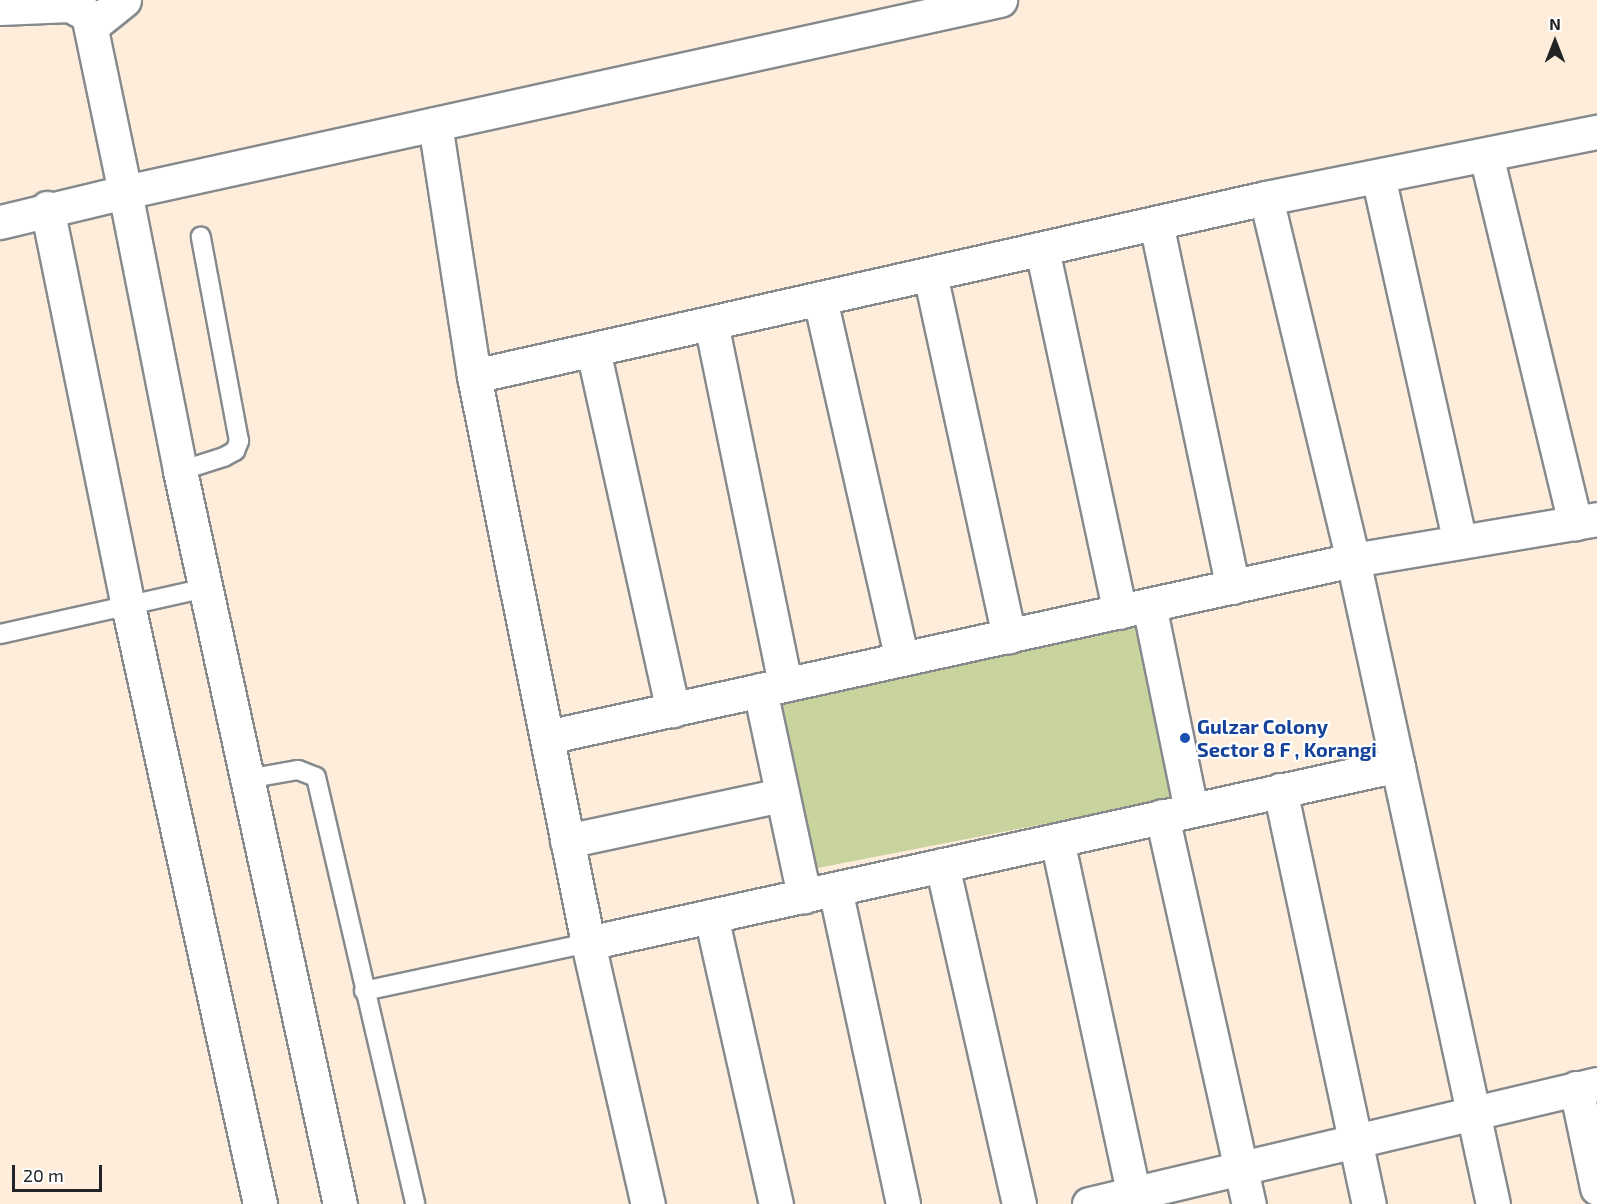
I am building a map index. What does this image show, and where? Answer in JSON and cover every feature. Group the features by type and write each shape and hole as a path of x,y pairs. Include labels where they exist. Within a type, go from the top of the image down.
{"street":[{"path":"93,25 124,0"},
{"path":"0,222 47,208 1000,0"},
{"path":"0,8 70,5 88,15 93,25 180,471 339,1204"},
{"path":"435,124 474,376 588,943 648,1204"},
{"path":"474,376 1266,198 1597,132"},
{"path":"547,737 1353,560 1586,521 1485,155"},
{"path":"1378,176 1460,542"},
{"path":"1266,198 1353,560 1493,1204"},
{"path":"47,208 128,605 260,1204"},
{"path":"1156,223 1233,586"},
{"path":"1042,249 1135,608 1176,813 1240,1168 1249,1204"},
{"path":"930,274 1009,636"},
{"path":"820,299 902,659"},
{"path":"711,323 772,688 782,795 804,896"},
{"path":"593,350 673,710"},
{"path":"588,943 1398,765"},
{"path":"1280,790 1369,1204"},
{"path":"567,841 782,795"},
{"path":"1057,840 1135,1199"},
{"path":"942,865 1018,1204"},
{"path":"835,889 903,1204"},
{"path":"711,916 776,1204"},
{"path":"1089,1204 1135,1199 1240,1168 1587,1086 1597,1188"}],"lane":[{"path":"180,471 225,458 235,451 239,441 201,237"},
{"path":"0,634 206,588"},
{"path":"248,779 298,770 316,777 415,1204"},
{"path":"364,990 588,943"}],"shaded area":[{"path":"0,0 1597,0 1597,1204 0,1204"}],"green space":[{"path":"1140,621 1175,799 808,870 774,692"}],"place":[{"name":"Gulzar Colony Sector 8 F , Korangi","path":"1185,738"}]}
